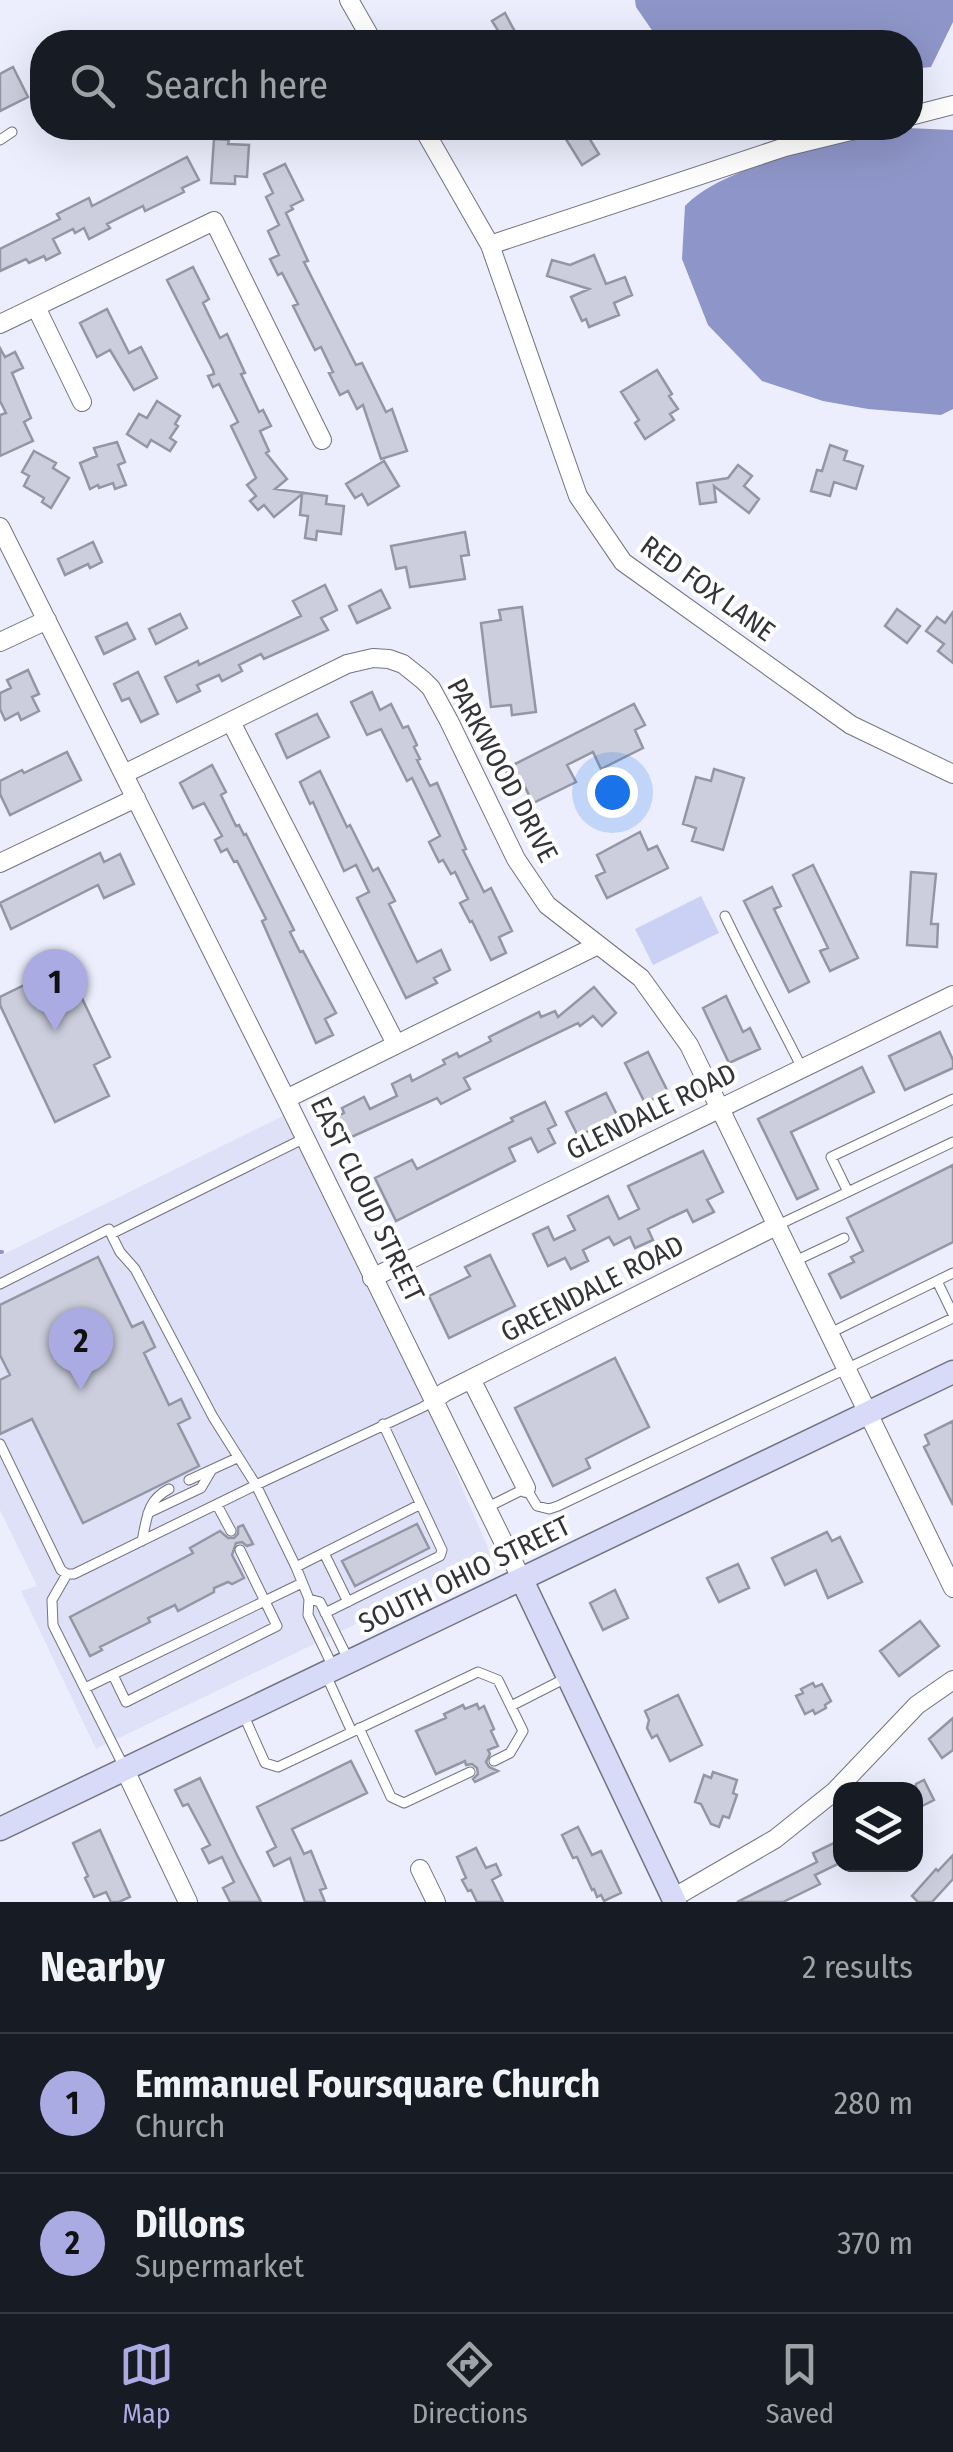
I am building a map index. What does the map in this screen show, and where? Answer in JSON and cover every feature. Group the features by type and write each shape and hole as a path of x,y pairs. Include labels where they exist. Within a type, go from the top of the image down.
{"main road":[{"name":"SOUTH OHIO STREET","path":"0,1829 952,1373"},
{"name":"EAST CLOUD STREET","path":"522,1580 674,1900"}],"street":[{"path":"349,0 367,30"},
{"path":"923,113 953,105"},
{"name":"RED FOX LANE","path":"429,140 490,245 578,496 622,562 851,725 953,774"},
{"path":"490,245 814,140"},
{"path":"0,324 214,221 322,440"},
{"path":"36,307 82,402"},
{"name":"EAST CLOUD STREET","path":"0,527 522,1580"},
{"path":"0,642 47,620"},
{"name":"PARKWOOD DRIVE","path":"124,774 347,664 389,658 416,672 431,688 516,859 547,905 640,978 689,1045 867,1413 948,1564 953,1588"},
{"path":"232,722 396,1044"},
{"path":"0,862 136,798"},
{"path":"286,1099 598,944"},
{"name":"GLENDALE ROAD","path":"372,1278 953,994"},
{"name":"GREENDALE ROAD","path":"434,1400 776,1226"},
{"path":"472,1379 526,1488"},
{"path":"674,1900 775,1838 834,1792 917,1705 953,1680"},
{"path":"125,1770 188,1902"},
{"path":"420,1870 436,1902"}],"lane":[{"path":"0,140 12,132"},
{"path":"725,916 802,1068"},
{"path":"848,1192 831,1157 953,1100"},
{"path":"111,1234 305,1138"},
{"path":"776,1226 953,1142"},
{"path":"0,1284 109,1228 120,1252 135,1269 212,1417 256,1485 309,1599 308,1615 337,1669"},
{"path":"794,1262 844,1238"},
{"path":"828,1334 953,1273"},
{"path":"486,1508 526,1488 537,1506 558,1506 846,1370 953,1316 937,1281"},
{"path":"0,1444 60,1570 74,1574 434,1400"},
{"path":"326,1613 440,1556 442,1550 383,1424"},
{"path":"189,1480 237,1458"},
{"path":"148,1512 201,1488 211,1472"},
{"path":"142,1541 156,1496 170,1490"},
{"path":"217,1505 231,1531"},
{"path":"296,1567 420,1505"},
{"path":"394,1518 400,1532"},
{"path":"374,1528 380,1542"},
{"path":"352,1539 359,1553"},
{"path":"113,1676 126,1702 277,1626 240,1550"},
{"path":"324,1552 348,1602"},
{"path":"412,1557 417,1568"},
{"path":"392,1567 397,1578"},
{"path":"67,1574 52,1600 53,1624 125,1770"},
{"path":"371,1578 376,1588"},
{"path":"85,1688 302,1584"},
{"path":"309,1599 320,1602 326,1613 337,1669 356,1730 391,1797 404,1803 470,1772"},
{"path":"243,1714 265,1764 278,1767 478,1672 498,1680 523,1731 510,1754 494,1762"},
{"path":"510,1706 568,1677"}],"shaded area":[{"path":"635,0 953,0 953,22 931,67 923,68 923,30 652,30"},
{"path":"923,129 953,130 953,409 941,415 823,401 762,381 708,325 682,259 685,206 729,177 853,140 923,140"},
{"path":"701,896 719,933 653,965 635,929"},
{"path":"285,1115 443,1438 491,1559 96,1749 21,1591 37,1586 0,1510 0,1256"}],"building":[{"path":"505,13 515,30 498,30 492,21"},
{"path":"13,67 28,97 0,111 0,74"},
{"path":"214,140 249,145 247,177 235,176 235,184 211,183"},
{"path":"566,140 590,140 599,154 582,165"},
{"path":"187,157 199,180 182,188 184,192 145,211 143,206 107,224 110,228 89,239 84,228 75,233 73,229 53,239 60,253 29,263 26,259 0,271 0,249 60,219 57,214 89,198 92,206"},
{"path":"285,164 303,200 286,213 308,261 304,262 356,365 362,363 386,412 392,409 407,451 381,459 363,405 357,409 348,391 340,395 321,347 315,350 293,306 298,304 270,259 279,255 268,231 279,225 266,197 273,193 264,174"},
{"path":"594,255 606,284 625,277 632,295 614,303 619,315 589,327 571,297 589,289 547,276 552,260 570,265"},
{"path":"193,267 209,299 203,303 220,338 227,334 259,412 263,410 271,426 260,431 269,451 266,453 287,479 275,489 327,496 326,504 344,506 341,534 317,531 316,540 305,538 308,516 300,515 302,494 274,517 264,505 258,510 250,501 256,496 247,485 256,478 231,426 238,422 219,384 213,387 208,376 214,374 213,370 167,280"},
{"path":"107,309 129,353 141,347 157,378 134,390 110,350 97,357 80,323"},
{"path":"0,348 5,357 15,352 23,368 12,373 31,418 24,422 33,441 0,456 0,415 6,413 0,401"},
{"path":"657,370 678,409 670,414 674,420 645,439 635,423 639,420 621,392"},
{"path":"157,401 180,416 170,438 176,442 170,451 151,440 147,447 127,434 139,414 147,418"},
{"path":"117,442 125,462 118,465 126,485 115,489 113,483 90,489 80,463 97,456 94,448"},
{"path":"830,445 847,451 844,460 863,466 856,489 834,482 830,496 811,491"},
{"path":"34,451 56,463 53,468 69,478 51,508 42,502 44,498 24,486 29,476 22,472"},
{"path":"384,461 399,486 368,505 362,494 355,498 346,484"},
{"path":"738,465 752,476 744,486 759,499 749,513 714,486 716,502 700,504 697,483 728,478"},
{"path":"465,532 469,555 461,556 465,579 410,587 406,567 396,569 391,546"},
{"path":"93,542 102,562 65,575 58,559"},
{"path":"325,585 337,610 321,618 328,630 264,659 261,654 239,665 242,671 222,681 219,675 197,685 200,691 177,702 165,677 301,616 293,601"},
{"path":"381,590 390,608 357,623 349,606"},
{"path":"522,607 536,712 512,715 511,705 491,707 481,623 501,620 499,610"},
{"path":"897,609 920,626 907,643 885,626"},
{"path":"953,612 953,663 938,651 944,644 926,631 937,617 945,623"},
{"path":"180,614 187,628 156,644 149,629"},
{"path":"127,623 135,639 104,654 96,637"},
{"path":"28,670 39,694 32,697 39,711 21,720 18,713 5,720 0,693 11,688 7,680"},
{"path":"138,672 158,714 141,722 129,698 122,701 114,684"},
{"path":"372,692 380,710 391,704 403,728 408,726 417,745 417,760 430,786 437,783 484,892 491,888 512,931 499,937 506,953 491,960 460,903 468,899 455,872 451,874 443,860 439,862 429,842 440,836 412,778 407,781 381,729 367,735 351,702"},
{"path":"634,704 645,725 635,730 643,748 601,769 593,752 567,765 576,782 533,803 524,785 515,790 505,769"},
{"path":"317,714 329,737 287,758 276,734"},
{"path":"67,752 81,780 10,815 0,794 0,781"},
{"path":"212,765 226,792 221,795 236,826 246,834 294,930 290,932 300,952 303,951 336,1013 325,1019 333,1035 316,1043 262,921 266,919 237,861 227,849 221,852 215,840 222,836 204,803 193,808 180,783"},
{"path":"714,769 744,778 723,850 692,841 696,828 683,824 696,777 711,781"},
{"path":"320,771 347,827 350,825 373,871 378,868 395,901 389,904 417,962 441,950 450,970 434,978 437,983 406,998 357,898 369,892 356,865 344,871 300,782"},
{"path":"640,832 648,850 657,846 668,868 607,898 596,876 605,872 597,855"},
{"path":"100,853 104,862 120,854 134,884 104,898 98,885 11,929 0,903"},
{"path":"813,865 858,958 830,971 820,951 828,948 793,875"},
{"path":"911,872 936,874 931,924 938,924 937,947 907,945"},
{"path":"772,887 781,906 774,909 809,982 789,992 744,901"},
{"path":"49,973 62,1001 79,992 110,1057 94,1065 109,1096 55,1122 0,1005 0,997"},
{"path":"594,987 616,1013 602,1026 593,1016 580,1026 578,1023 464,1078 470,1089 441,1104 437,1098 347,1139 336,1117 344,1113 342,1108 364,1097 370,1109 397,1096 392,1084 410,1075 412,1081 445,1064 443,1060 457,1053 459,1057 491,1041 489,1037 539,1012 541,1017 555,1011 558,1017"},
{"path":"726,996 743,1032 750,1028 760,1049 729,1063 703,1008"},
{"path":"940,1032 953,1068 905,1090 889,1056"},
{"path":"648,1052 668,1092 645,1103 625,1063"},
{"path":"862,1067 874,1092 791,1132 818,1189 797,1199 758,1119"},
{"path":"606,1093 618,1117 578,1136 566,1112"},
{"path":"545,1102 556,1125 548,1129 555,1143 538,1152 531,1138 509,1148 515,1161 396,1221 375,1178 412,1160 417,1169"},
{"path":"703,1151 723,1192 707,1200 714,1212 693,1222 687,1210 648,1229 653,1240 635,1248 630,1237 614,1245 609,1237 583,1250 588,1261 571,1269 565,1258 548,1266 533,1234 548,1227 554,1240 575,1230 568,1216 608,1196 619,1219 639,1209 628,1186"},
{"path":"953,1165 953,1242 841,1298 829,1274 854,1262 851,1257 863,1251 847,1218"},
{"path":"490,1255 515,1306 449,1338 429,1296 470,1276 465,1267"},
{"path":"98,1257 132,1327 143,1322 155,1347 144,1353 169,1405 181,1399 190,1418 178,1424 199,1466 83,1523 32,1419 0,1434 0,1380 10,1375 0,1355 0,1305"},
{"path":"615,1358 649,1427 586,1459 590,1468 553,1486 515,1408"},
{"path":"953,1421 953,1505 924,1447 929,1444 925,1435"},
{"path":"417,1524 429,1548 355,1586 342,1561"},
{"path":"243,1525 253,1544 236,1543 232,1555 244,1578 214,1588 214,1592 178,1611 175,1605 148,1618 150,1622 90,1656 70,1617 193,1553 190,1548 220,1531 234,1538"},
{"path":"827,1532 832,1541 840,1537 862,1582 828,1598 816,1570 785,1585 772,1558"},
{"path":"738,1564 749,1588 719,1602 707,1578"},
{"path":"615,1590 628,1618 603,1630 590,1603"},
{"path":"920,1621 939,1646 899,1676 880,1651"},
{"path":"813,1683 815,1687 822,1684 831,1701 815,1714 813,1710 805,1714 796,1696"},
{"path":"678,1695 702,1745 670,1761 657,1735 652,1738 647,1728 645,1711"},
{"path":"477,1704 479,1709 484,1706 498,1746 488,1750 486,1762 498,1771 475,1782 477,1768 465,1761 436,1774 416,1731 446,1718 444,1714 463,1705 465,1709"},
{"path":"953,1718 953,1750 942,1758 929,1739"},
{"path":"351,1761 367,1793 292,1829 304,1854 311,1851 326,1888 320,1890 325,1902 305,1902 290,1858 274,1866 267,1852 276,1847 257,1807"},
{"path":"713,1772 737,1780 733,1793 737,1795 729,1818 723,1816 719,1827 711,1824 701,1804 695,1802 704,1775 711,1778"},
{"path":"200,1778 261,1902 230,1902 223,1888 234,1882 222,1857 209,1863 202,1849 210,1845 188,1804 183,1806 175,1790"},
{"path":"924,1780 934,1800 923,1806 923,1782"},
{"path":"578,1827 592,1855 601,1851 621,1893 604,1901 592,1890 562,1835"},
{"path":"100,1830 130,1897 119,1902 111,1902 106,1892 94,1897 73,1843"},
{"path":"833,1843 833,1866 815,1875 820,1884 783,1902 737,1902 817,1862 813,1853"},
{"path":"476,1848 486,1868 496,1864 501,1875 492,1880 503,1902 477,1902 462,1880 466,1878 457,1857"},
{"path":"953,1855 953,1879 932,1902 918,1902 912,1896"}],"place":[{"name":"Emmanuel Foursquare Church","path":"55,1031"},
{"name":"Dillons","path":"81,1390"}]}
